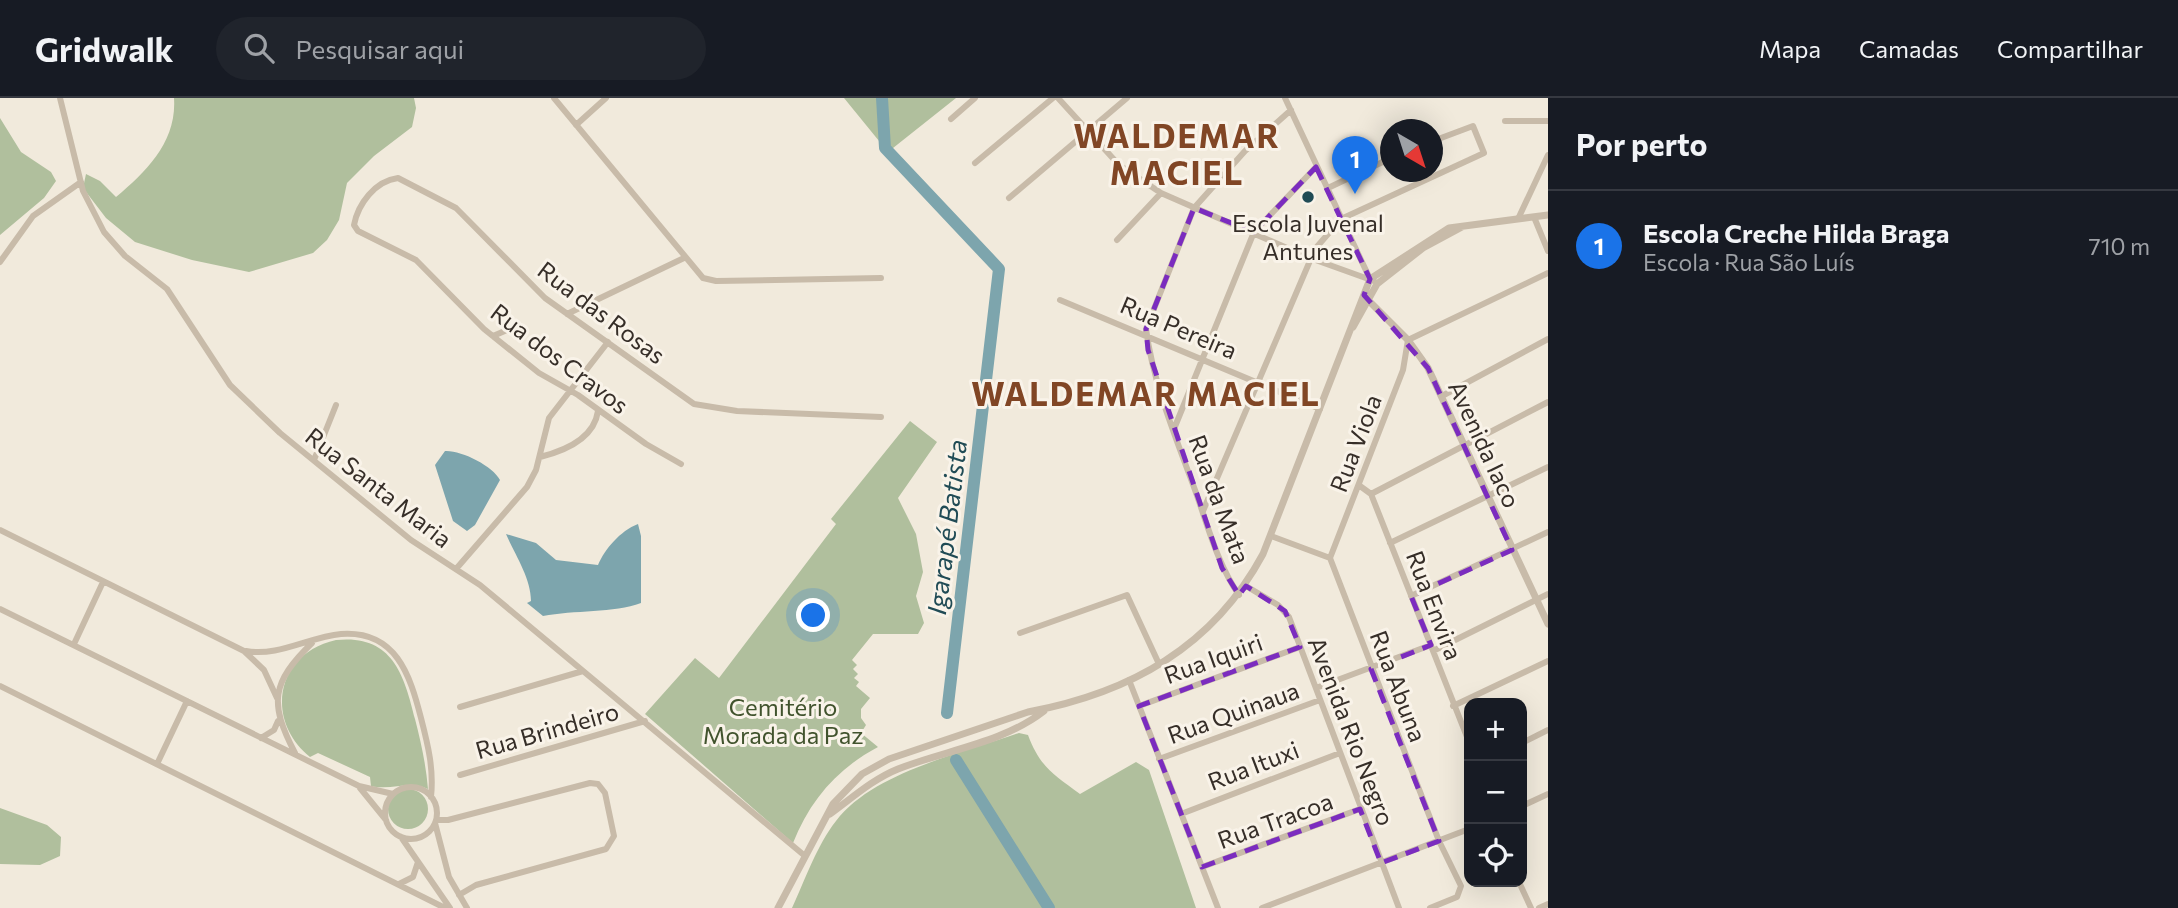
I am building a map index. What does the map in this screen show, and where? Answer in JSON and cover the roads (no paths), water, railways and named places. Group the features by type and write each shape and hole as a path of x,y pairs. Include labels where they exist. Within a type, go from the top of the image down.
{"street":[{"name":"Rua Santa Maria","path":"60,98 80,182 91,209 112,243 167,289 230,384 258,414 424,550 469,576 805,856"},
{"path":"554,98 703,278 712,281 881,278"},
{"path":"576,125 606,98"},
{"path":"951,119 975,98"},
{"path":"975,163 1055,98 1119,165 1161,193 1377,284"},
{"path":"1009,198 1127,98"},
{"path":"1285,98 1370,279 1367,298"},
{"path":"1146,334 1194,208 1245,151 1291,110"},
{"path":"1505,121 1548,121"},
{"path":"1443,137 1473,126 1484,153 1443,172"},
{"path":"1518,219 1548,156"},
{"path":"1328,188 1380,163"},
{"path":"1174,430 1254,232 1316,167"},
{"name":"Rua das Rosas","path":"354,228 357,215 375,188 391,179 402,180 456,208 535,289 700,407 737,411 881,416"},
{"path":"0,262 33,216 80,182"},
{"path":"1203,511 1310,258 1341,219 1421,182"},
{"path":"1117,240 1161,193"},
{"path":"1370,279 1430,237 1469,223 1548,215"},
{"path":"1534,217 1548,251"},
{"path":"778,908 837,798 862,774 889,759 1028,712 1045,710 1129,680 1159,664 1213,625 1245,586 1270,536 1352,329 1367,298 1377,284 1423,248 1469,223"},
{"name":"Rua dos Cravos","path":"354,228 422,264 493,336 539,373 578,395 646,444 681,464"},
{"path":"567,314 684,258"},
{"path":"1408,340 1548,272"},
{"name":"Avenida Iaco","path":"1367,298 1408,340 1442,396 1461,444 1548,624"},
{"name":"Rua Pereira","path":"1060,300 1202,357 1320,409"},
{"path":"493,336 512,328"},
{"name":"Rua da Mata","path":"1146,334 1148,350 1222,568 1239,595"},
{"path":"1442,396 1548,339"},
{"name":"Rua Viola","path":"1330,558 1403,369 1408,340"},
{"path":"456,569 522,494 536,470 549,418 608,342"},
{"path":"1371,494 1461,444 1548,402"},
{"path":"314,460 336,405"},
{"path":"540,457 559,451 586,436 596,421 598,411"},
{"path":"1390,544 1548,467"},
{"name":"Rua Envira","path":"1360,485 1371,494 1464,730"},
{"path":"0,530 244,651 264,670 277,698 278,719 274,730 261,738"},
{"path":"1411,596 1548,532"},
{"path":"1270,536 1330,558"},
{"name":"Rua Abuna","path":"1330,558 1438,841 1461,886 1457,897 1430,908"},
{"path":"74,644 103,582"},
{"name":"Avenida Rio Negro","path":"1245,586 1284,611 1321,700 1399,908"},
{"path":"1316,688 1432,648 1548,594"},
{"path":"1020,633 1127,595 1132,598 1159,664"},
{"path":"1,612 74,644 359,786 393,794 411,787 424,791 431,797"},
{"path":"244,651 264,652 343,634 364,637 385,646 403,665 411,679 429,751 431,797 436,808 435,821 444,864 467,908"},
{"path":"277,698 293,662 313,642"},
{"name":"Rua Iquiri","path":"1139,706 1300,647"},
{"path":"1454,706 1548,661"},
{"path":"460,707 583,671"},
{"path":"1129,680 1218,908"},
{"path":"0,686 447,908"},
{"name":"Rua Quinaua","path":"1159,759 1321,700"},
{"path":"157,764 187,701"},
{"path":"830,814 889,773 998,735 1031,720 1045,710"},
{"path":"278,719 296,754"},
{"name":"Rua Brindeiro","path":"460,775 645,721"},
{"path":"1527,740 1548,730"},
{"name":"Rua Ituxi","path":"1181,814 1340,753"},
{"path":"401,837 418,838 435,821 448,820 590,783 601,786 605,793 614,836 606,849 476,886 458,895"},
{"path":"359,786 393,832 401,837 447,908"},
{"path":"386,820 386,806 393,794"},
{"path":"1527,804 1548,794"},
{"name":"Rua Tracoa","path":"1202,867 1360,809"},
{"path":"1262,908 1464,831"},
{"path":"399,884 414,877 418,861"},
{"path":"1522,887 1531,908"},
{"path":"1539,908 1548,904"}],"water":[{"path":"445,451 476,460 491,469 500,480 475,525 467,531 453,521 435,465"},
{"path":"638,524 641,536 641,603 543,616 527,603 531,601 528,584 506,534 536,543 556,560 598,565 614,541"}],"waterway":[{"name":"Igarapé Batista","path":"882,98 885,148 999,269 947,713"},
{"name":"Igarapé Batista","path":"956,760 1049,908"}],"place":[{"name":"Escola Creche Hilda Braga","path":"1355,194"},
{"name":"Escola Juvenal Antunes","path":"1308,197"}],"district":[{"name":"WALDEMAR MACIEL","path":"1177,154"},
{"name":"WALDEMAR MACIEL","path":"1146,393"}],"park label":[{"name":"Cemitério Morada da Paz","path":"783,720"}]}
